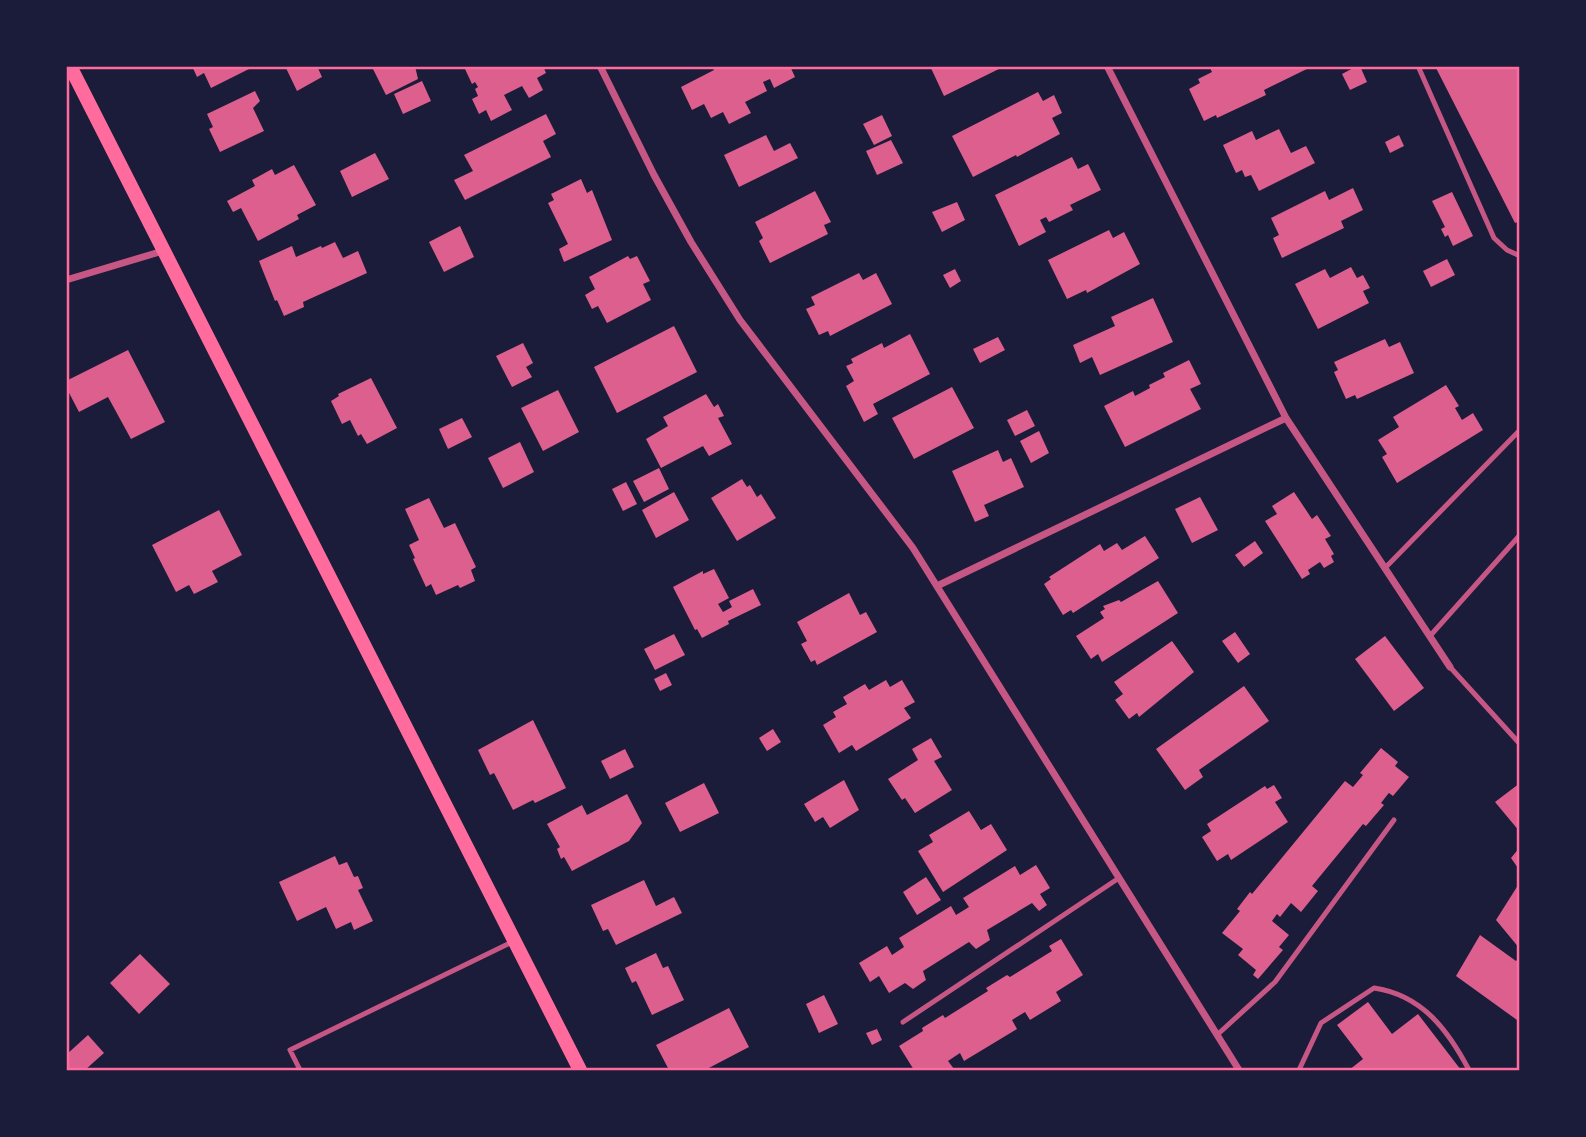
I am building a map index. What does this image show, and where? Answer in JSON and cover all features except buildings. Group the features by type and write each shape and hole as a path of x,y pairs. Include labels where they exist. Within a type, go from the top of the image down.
{"main road":[{"path":"70,66 580,1070"}],"street":[{"path":"600,66 685,231 740,320 913,548 1238,1070"},
{"path":"1107,66 1286,418 1450,667"},
{"path":"66,280 163,251"},
{"path":"937,586 1286,418"}],"lane":[{"path":"1418,66 1494,238 1507,250 1520,256"},
{"path":"1385,568 1520,430"},
{"path":"1430,636 1520,535"},
{"path":"1450,667 1520,744"},
{"path":"1216,1035 1275,982 1394,820"},
{"path":"903,1022 1119,878"},
{"path":"300,1070 290,1050 514,941"},
{"path":"1299,1070 1321,1024 1374,988 1394,991 1414,1002 1435,1019 1469,1070"}]}
